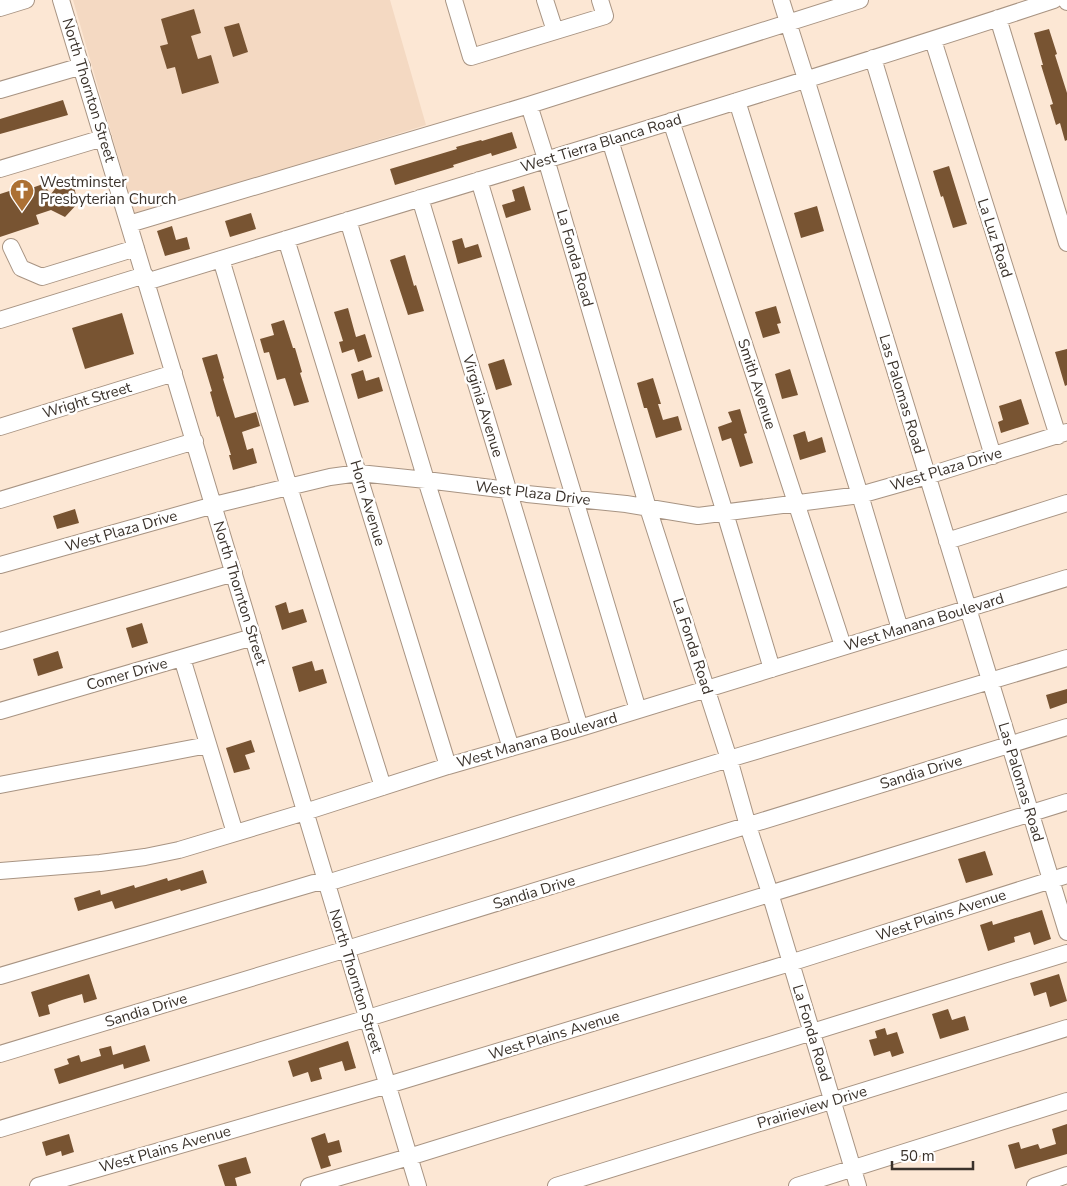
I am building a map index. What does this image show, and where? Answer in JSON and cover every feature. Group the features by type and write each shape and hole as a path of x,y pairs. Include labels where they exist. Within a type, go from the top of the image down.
{"street":[{"path":"0,8 26,0"},
{"name":"North Thornton Street","path":"61,0 418,1186"},
{"path":"454,0 471,56 605,16 600,0"},
{"path":"546,0 555,31"},
{"name":"Las Palomas Road","path":"781,0 1067,932"},
{"path":"129,224 529,105 860,0"},
{"name":"West Tierra Blanca Road","path":"0,320 221,259 737,101 1054,0"},
{"path":"998,18 1067,243"},
{"name":"La Luz Road","path":"933,40 1063,434"},
{"path":"872,58 993,456"},
{"path":"0,90 82,66"},
{"path":"737,101 900,629"},
{"name":"La Fonda Road","path":"529,105 648,508 729,759 858,1186"},
{"name":"Smith Avenue","path":"671,121 843,646"},
{"path":"0,169 103,138"},
{"path":"610,140 772,669"},
{"path":"479,180 638,710"},
{"name":"Virginia Avenue","path":"420,198 580,728"},
{"path":"348,220 426,480 510,748"},
{"name":"Horn Avenue","path":"286,239 448,766"},
{"path":"11,247 21,268 42,277 136,248"},
{"path":"221,259 289,487 383,787"},
{"name":"Wright Street","path":"0,427 174,373"},
{"name":"West Plaza Drive","path":"0,565 214,505 330,477 359,474 426,480 527,494 626,504 698,516 860,495 1063,434"},
{"path":"0,500 195,441"},
{"path":"947,541 1067,503"},
{"path":"0,641 234,573"},
{"name":"West Manana Boulevard","path":"0,871 100,863 179,850 448,766 580,728 1067,578"},
{"name":"Comer Drive","path":"0,711 253,637"},
{"path":"182,658 235,834"},
{"path":"0,976 314,883 327,883 729,759 1067,658"},
{"name":"Sandia Drive","path":"0,1054 348,949 1067,727"},
{"path":"0,785 208,745"},
{"path":"0,1129 368,1018 1067,802"},
{"name":"West Plains Avenue","path":"38,1186 388,1085 790,963 1067,875"},
{"path":"309,1186 409,1157 1067,953"},
{"name":"Prairieview Drive","path":"556,1186 1067,1028"},
{"path":"798,1186 1067,1101"},
{"path":"1035,1186 1067,1176"}],"shaded area":[{"path":"73,0 390,0 426,125 135,216"}],"building":[{"path":"194,9 201,33 191,36 198,59 211,55 219,83 182,94 175,67 167,69 160,46 168,44 161,19"},
{"path":"239,23 248,52 233,57 224,27"},
{"path":"1049,29 1067,93 1067,140 1065,141 1060,123 1056,125 1050,105 1053,104 1041,65 1043,65 1034,33"},
{"path":"63,100 68,115 0,134 0,119"},
{"path":"512,132 517,148 492,156 491,153 453,165 454,167 395,185 390,169 457,149 456,147"},
{"path":"949,166 967,224 953,228 933,171"},
{"name":"Westminster Presbyterian Church","path":"43,184 51,194 58,185 74,187 78,203 65,217 51,210 36,215 39,224 0,237 0,194 28,185 29,189"},
{"path":"524,186 531,210 506,218 502,205 515,201 512,190"},
{"path":"817,206 824,231 801,238 794,213"},
{"path":"251,213 256,229 230,237 225,221"},
{"path":"172,226 176,240 187,237 190,249 165,256 157,231"},
{"path":"462,238 465,248 478,244 482,257 458,264 452,241"},
{"path":"405,255 424,311 408,315 390,260"},
{"path":"776,306 781,323 777,324 780,333 763,338 755,312"},
{"path":"348,308 356,337 365,334 372,357 358,362 354,349 342,353 339,342 343,341 334,312"},
{"path":"122,313 134,354 85,369 72,328"},
{"path":"284,320 293,348 295,348 309,402 294,406 285,378 277,380 269,352 264,353 260,339 274,335 271,324"},
{"path":"1067,349 1067,385 1065,386 1055,352"},
{"path":"217,354 235,418 256,412 260,426 242,432 247,450 253,448 257,463 233,470 229,455 231,455 219,416 217,417 210,392 212,391 202,358"},
{"path":"504,359 512,385 496,390 488,364"},
{"path":"790,369 798,395 782,399 775,374"},
{"path":"363,370 366,381 379,377 383,391 358,399 351,374"},
{"path":"653,378 661,404 658,404 663,420 678,416 682,430 656,438 647,408 644,408 637,383"},
{"path":"1021,399 1029,424 1001,433 998,422 1003,420 999,406"},
{"path":"740,409 747,433 744,434 753,463 740,467 731,438 722,441 718,427 732,422 728,412"},
{"path":"805,431 808,442 822,437 826,452 800,460 793,435"},
{"path":"75,509 79,523 57,529 53,516"},
{"path":"286,602 289,613 303,609 307,622 282,630 275,606"},
{"path":"142,623 148,643 132,648 126,628"},
{"path":"58,651 63,668 38,676 33,659"},
{"path":"312,661 315,671 323,669 327,683 299,692 292,667"},
{"path":"1067,689 1067,703 1050,709 1046,695"},
{"path":"251,740 255,752 245,755 250,769 234,773 226,748"},
{"path":"985,851 993,875 966,883 958,859"},
{"path":"203,870 207,883 181,891 180,889 115,909 112,901 78,911 74,898 100,890 101,895 134,885 135,888 167,878 168,881"},
{"path":"1042,910 1051,939 1034,945 1030,932 1014,937 1015,942 988,951 980,925 992,921 993,925"},
{"path":"89,974 97,999 84,1003 82,994 62,1000 48,1005 50,1014 39,1017 31,992"},
{"path":"1059,974 1067,1001 1050,1007 1046,992 1034,996 1030,983"},
{"path":"948,1009 952,1020 965,1016 969,1030 940,1039 932,1014"},
{"path":"885,1028 887,1035 897,1032 904,1053 892,1057 890,1051 874,1056 869,1040 877,1038 875,1031"},
{"path":"348,1041 356,1068 345,1071 342,1061 319,1068 322,1079 311,1082 308,1072 293,1077 288,1061"},
{"path":"145,1045 150,1061 124,1069 123,1064 59,1084 54,1069 69,1064 67,1059 79,1055 81,1062 101,1056 99,1049 111,1046 113,1055"},
{"path":"1067,1124 1067,1154 1015,1169 1008,1145 1019,1142 1021,1149 1038,1144 1040,1149 1056,1144 1052,1129"},
{"path":"325,1133 328,1143 339,1140 342,1152 328,1156 331,1166 321,1169 311,1138"},
{"path":"69,1134 74,1152 62,1156 61,1151 46,1156 42,1142"},
{"path":"246,1157 251,1173 235,1178 237,1186 225,1186 218,1165"}],"place":[{"name":"Westminster Presbyterian Church","path":"22,212"}]}
